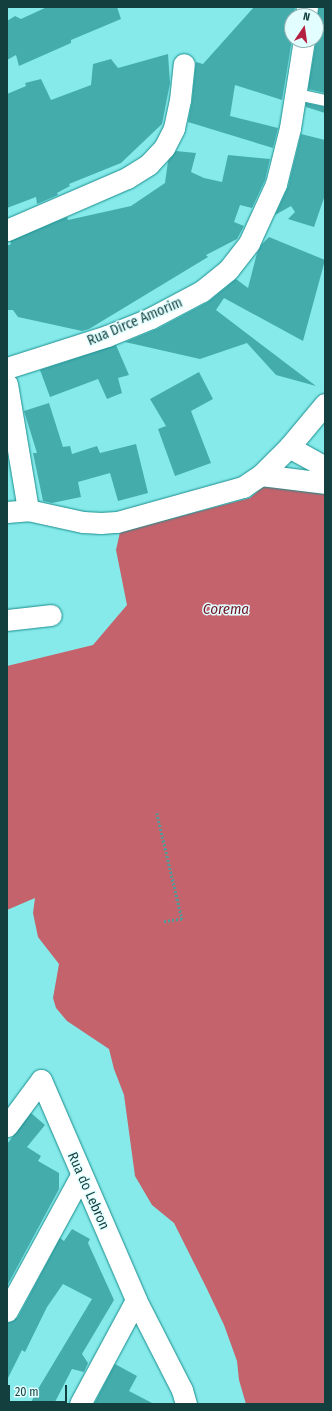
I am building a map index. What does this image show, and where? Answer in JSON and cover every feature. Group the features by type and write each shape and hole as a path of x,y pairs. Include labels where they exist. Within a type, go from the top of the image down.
{"street":[{"name":"Rua Dirce Amorim","path":"7,368 107,336 151,318 202,291 217,280 237,259 249,243 276,184 284,156 297,94 303,48"},
{"path":"7,230 127,178 149,164 164,148 174,128 180,100 184,64"},
{"path":"7,384 28,510"},
{"path":"7,512 28,510 83,522 117,522 219,495 243,487 261,475 289,447 325,404"},
{"path":"289,447 325,467"},
{"path":"261,475 325,483"},
{"path":"7,620 51,615"},
{"name":"Rua do Lebron","path":"7,1126 41,1080 136,1300 182,1390 186,1404"},
{"path":"7,1311 81,1175"},
{"path":"80,1404 136,1300"}],"lane":[{"path":"297,94 325,100"}],"path":[{"path":"157,813 182,919 162,922"}],"water":[{"name":"Corema","path":"267,483 325,492 325,1404 246,1404 239,1380 237,1361 224,1325 207,1289 174,1223 152,1205 135,1176 124,1095 114,1069 109,1049 67,1021 56,1008 53,998 59,964 38,937 33,913 35,898 7,910 7,666 93,645 127,605 116,550 120,532 250,498"}],"building":[{"path":"47,7 117,7 121,19 71,40 71,43 19,66 16,55 7,60 7,21 15,16 21,19"},
{"path":"254,7 295,7 284,8 284,48 291,48 282,100 235,85 230,116 278,128 273,148 188,122 196,62 203,64"},
{"path":"325,7 325,93 308,89 315,48 324,48 324,8 319,8"},
{"path":"168,54 170,83 162,124 121,163 69,184 70,186 57,193 58,195 37,204 36,197 7,208 7,94 26,86 25,83 41,79 51,100 91,85 93,64 111,59 118,68"},
{"path":"306,103 325,107 325,113 306,107"},
{"path":"301,134 325,140 325,195 314,227 288,219 295,212 291,206 275,215 288,187"},
{"path":"176,151 196,153 191,172 204,178 222,182 228,155 270,159 265,180 252,208 240,205 234,222 244,226 237,239 206,255 208,257 89,329 82,331 18,317 13,310 7,310 7,246 11,244 10,241 67,217 68,220 131,206 165,183 168,161"},
{"path":"269,237 325,260 303,341 224,298 216,310 316,386 276,375 247,343 200,359 125,342 157,329 208,302 236,279 248,288 257,253 262,244"},
{"path":"116,345 129,375 118,378 122,393 107,399 98,379 50,397 40,370"},
{"path":"199,372 213,399 191,411 211,463 175,476 158,429 166,426 150,399"},
{"path":"49,403 63,447 70,446 72,454 97,446 100,453 136,444 148,493 118,501 110,473 78,482 81,497 52,503 43,501 33,453 37,453 24,411"},
{"path":"31,1113 45,1125 27,1147 41,1156 38,1161 59,1173 59,1189 7,1286 7,1144"},
{"path":"72,1229 90,1239 88,1243 114,1300 82,1354 88,1363 84,1372 72,1369 54,1404 30,1404 92,1299 63,1284 47,1307 25,1352 22,1350 7,1380 7,1323 18,1317 60,1238 64,1241"},
{"path":"115,1364 137,1376 129,1391 154,1404 94,1404"}]}
